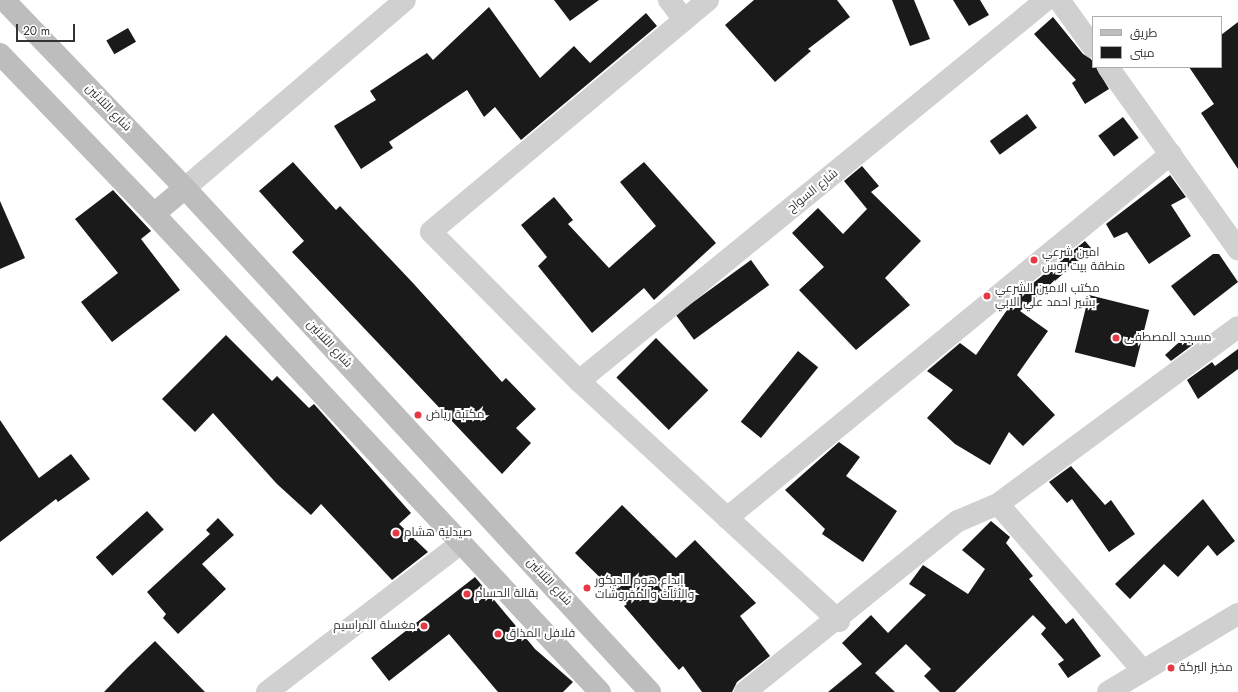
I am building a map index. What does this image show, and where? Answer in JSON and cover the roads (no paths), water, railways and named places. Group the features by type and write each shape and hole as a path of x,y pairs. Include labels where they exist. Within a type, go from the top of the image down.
{"street":[{"name":"شارع الثلاثين","path":"4,0 185,188 650,692"},
{"path":"154,214 404,0"},
{"path":"669,0 684,20"},
{"path":"708,0 431,232 579,381 838,621"},
{"name":"شارع السواح","path":"579,381 1046,0"},
{"path":"1059,0 1092,46"},
{"path":"0,54 154,214 600,692"},
{"path":"1109,68 1238,249"},
{"path":"727,518 1171,154"},
{"path":"746,692 838,621 958,521 998,504 1238,327"},
{"path":"998,504 1143,671"},
{"path":"267,692 461,543"},
{"path":"1108,692 1238,614"}],"place":[{"name":"امين شرعي منطقة بيت بوس","path":"1034,260"},
{"name":"مكتب الامين الشرعي بشير احمد علي الابي","path":"987,296"},
{"name":"مسجد المصطفى","path":"1116,338"},
{"name":"مكتبة رياض","path":"418,415"},
{"name":"صيدلية هشام","path":"396,533"},
{"name":"إبداع هوم للديكور والأثاث والمفروشات","path":"587,588"},
{"name":"بقالة الحسام","path":"467,594"},
{"name":"مغسلة المراسيم","path":"424,626"},
{"name":"فلافل المذاق","path":"498,634"},
{"name":"مخبز البركة","path":"1171,668"}]}
